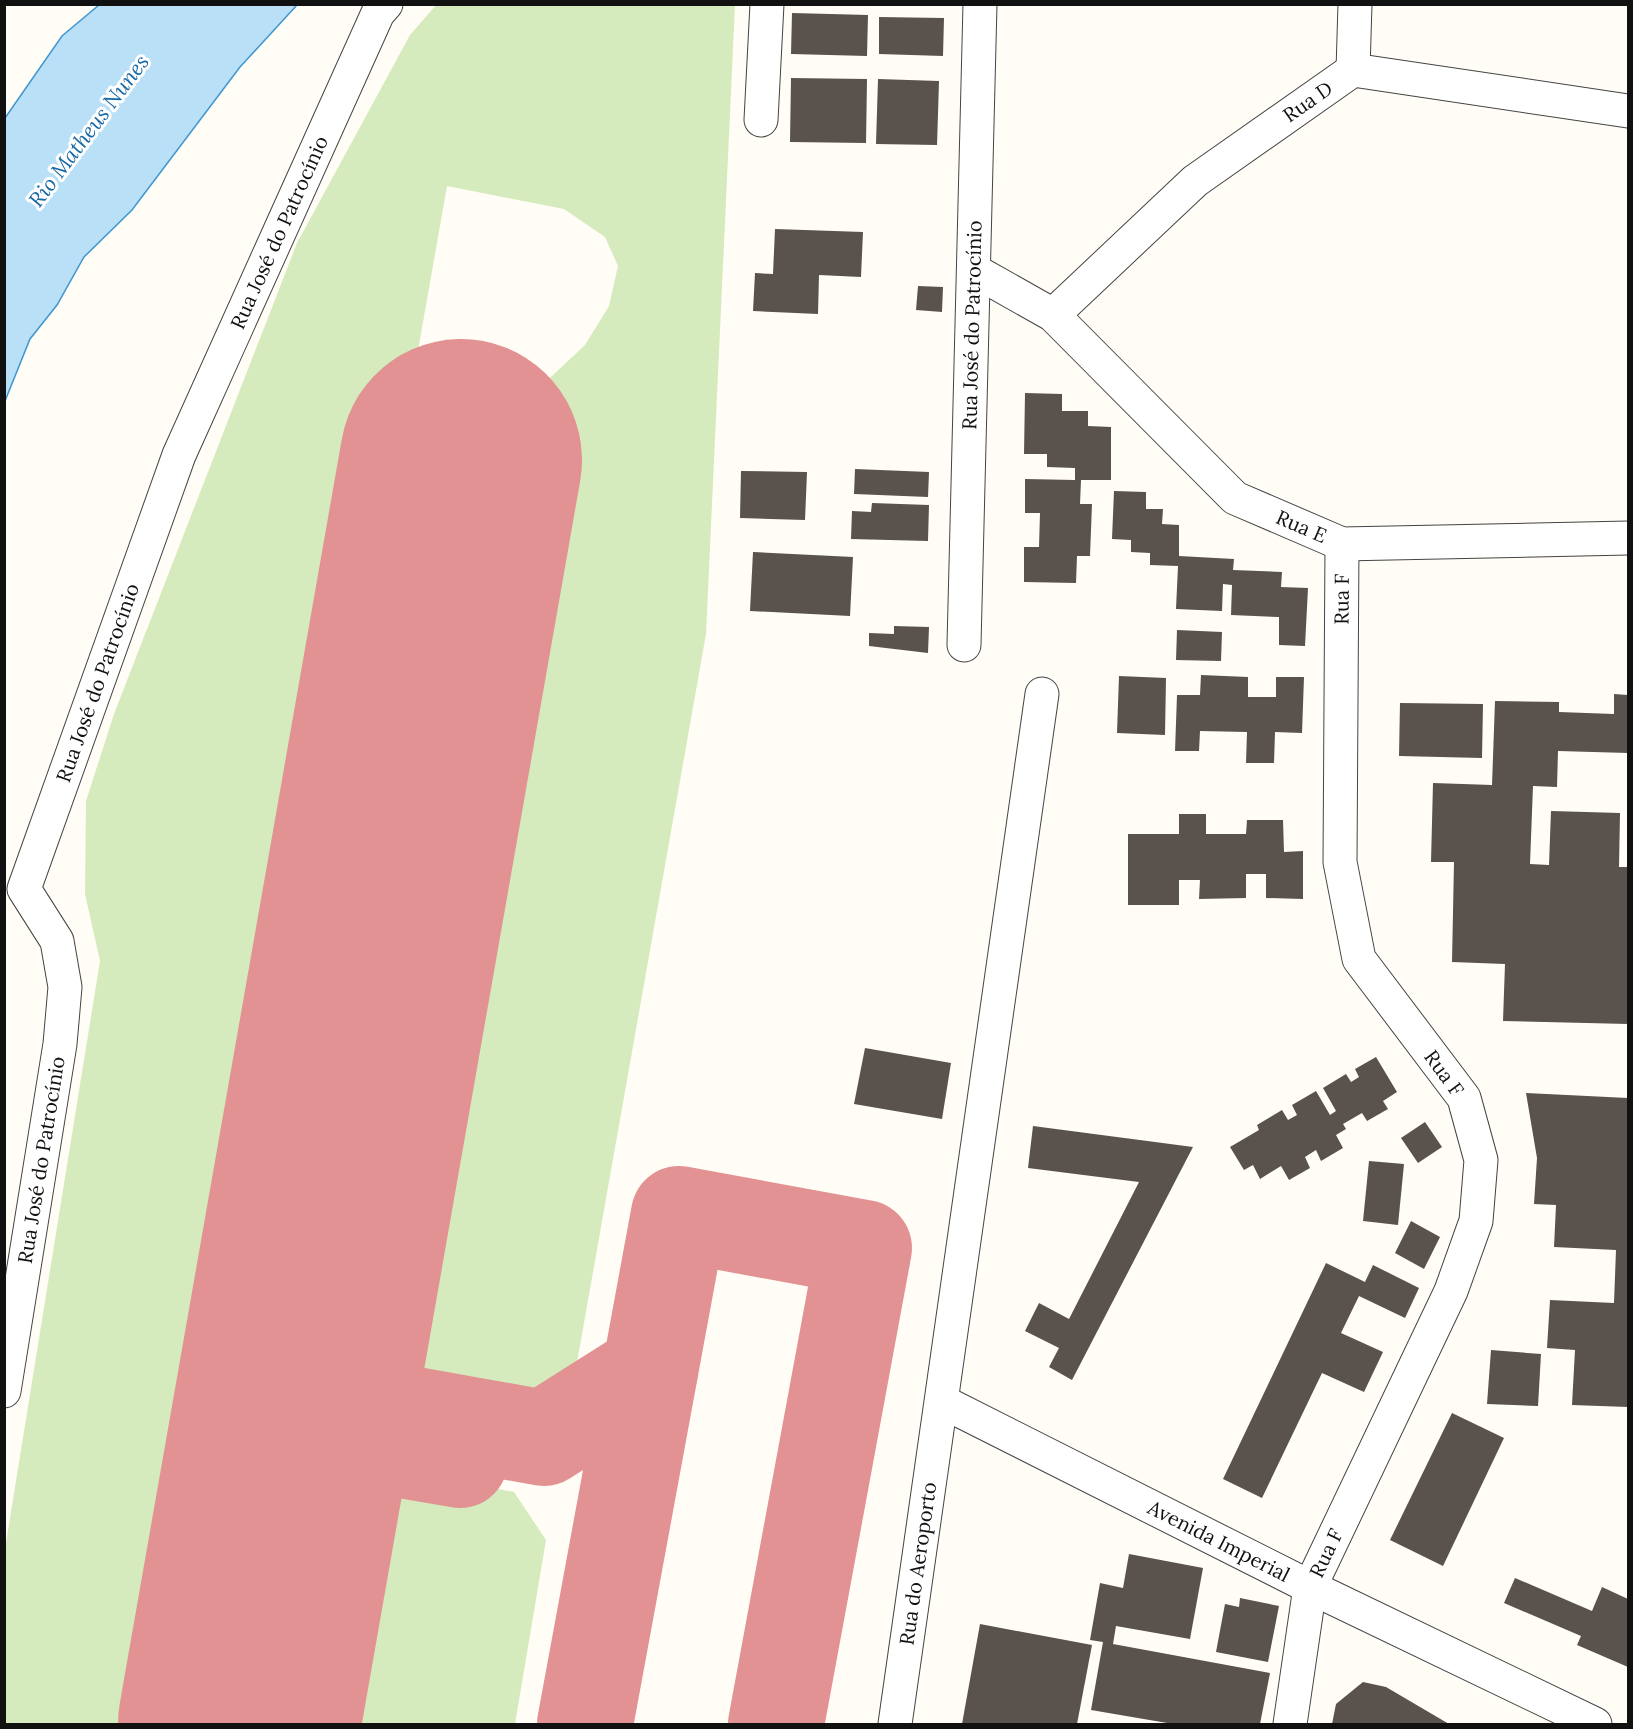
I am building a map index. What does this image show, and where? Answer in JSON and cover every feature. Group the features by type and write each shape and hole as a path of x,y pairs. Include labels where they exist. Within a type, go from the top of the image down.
{"street":[{"name":"Rua José do Patrocínio","path":"4,1390 8,1352 60,1044 65,987 57,941 14,884 179,455 378,13 386,4"},
{"path":"761,120 767,4"},
{"name":"Rua José do Patrocínio","path":"964,645 980,4"},
{"path":"1353,70 1355,4"},
{"name":"Rua D","path":"1053,315 1195,181 1353,70 1629,111"},
{"name":"Rua E","path":"975,271 1053,315 1235,498 1342,544 1629,538"},
{"name":"Rua F","path":"1290,1725 1310,1587 1451,1291 1476,1221 1481,1160 1464,1098 1359,959 1340,862 1342,544"},
{"name":"Rua do Aeroporto","path":"896,1725 1042,694"},
{"name":"Avenida Imperial","path":"943,1402 1310,1587 1594,1725"}],"green space":[{"path":"437,4 735,5 706,634 573,1385 530,1415 390,1387 367,1341 537,390 585,345 609,306 618,266 605,237 564,209 447,186 176,1724 5,1724 5,1549 100,961 85,894 86,801 114,714 297,243 410,35"},
{"path":"385,1469 514,1492 546,1540 515,1724 298,1724 338,1496"}],"water":[{"name":"Rio Matheus Nunes","path":"99,5 297,5 240,67 132,210 84,257 57,305 30,339 5,401 5,118 62,36"}],"building":[{"path":"792,13 868,15 867,56 791,54"},
{"path":"879,17 944,18 943,56 879,54"},
{"path":"791,78 867,79 866,143 790,142"},
{"path":"878,79 939,81 937,145 876,144"},
{"path":"775,229 863,232 861,277 819,275 818,314 753,311 755,273 773,274"},
{"path":"918,286 943,287 942,312 916,310"},
{"path":"1025,393 1062,394 1062,411 1088,411 1088,426 1111,427 1111,480 1081,480 1080,504 1092,504 1090,556 1077,556 1076,583 1024,582 1024,547 1039,547 1040,513 1025,513 1025,479 1075,480 1075,468 1047,467 1047,454 1024,454"},
{"path":"855,469 929,472 928,497 854,494"},
{"path":"741,471 807,472 805,520 740,518"},
{"path":"1114,491 1146,492 1146,509 1163,509 1162,524 1179,525 1179,556 1234,559 1233,570 1282,572 1281,587 1308,588 1305,646 1279,645 1279,617 1231,615 1232,585 1223,584 1222,611 1176,609 1178,566 1150,565 1150,553 1131,552 1131,540 1112,539"},
{"path":"872,503 929,505 928,541 851,539 852,511 871,512"},
{"path":"753,552 853,557 850,616 750,611"},
{"path":"894,626 929,627 928,653 869,646 869,633 894,634"},
{"path":"1177,630 1222,632 1221,661 1176,660"},
{"path":"1201,675 1248,677 1248,697 1276,697 1276,677 1304,677 1302,733 1275,732 1274,763 1246,763 1247,732 1200,731 1199,751 1175,751 1177,695 1200,695"},
{"path":"1119,676 1166,678 1165,735 1117,733"},
{"path":"1614,694 1628,695 1628,753 1558,751 1557,787 1533,786 1530,864 1549,865 1551,811 1620,813 1619,867 1628,867 1628,1024 1503,1021 1505,964 1452,962 1454,862 1431,862 1433,783 1492,785 1495,701 1559,702 1559,712 1614,714"},
{"path":"1400,703 1483,704 1482,758 1399,756"},
{"path":"1179,814 1206,814 1206,834 1246,834 1247,820 1283,820 1284,852 1303,851 1303,899 1266,898 1266,874 1246,874 1246,898 1199,899 1200,880 1179,880 1179,905 1128,905 1128,834 1179,834"},
{"path":"865,1048 951,1063 942,1119 854,1104"},
{"path":"1376,1057 1397,1092 1383,1101 1388,1109 1367,1121 1362,1113 1343,1124 1346,1129 1336,1135 1343,1148 1321,1161 1316,1150 1305,1157 1310,1168 1289,1180 1281,1166 1260,1179 1253,1165 1244,1170 1230,1147 1259,1130 1257,1125 1282,1110 1288,1120 1297,1115 1292,1105 1316,1091 1330,1115 1336,1111 1323,1088 1346,1074 1351,1082 1359,1077 1355,1069"},
{"path":"1526,1093 1628,1098 1628,1407 1572,1405 1575,1350 1547,1348 1550,1300 1614,1303 1616,1250 1554,1247 1556,1205 1534,1204 1537,1158"},
{"path":"1425,1122 1442,1147 1418,1163 1401,1138"},
{"path":"1033,1126 1193,1147 1072,1380 1049,1367 1059,1348 1025,1331 1039,1303 1069,1319 1139,1182 1028,1168"},
{"path":"1369,1161 1404,1164 1398,1225 1363,1221"},
{"path":"1411,1221 1440,1237 1424,1269 1395,1253"},
{"path":"1326,1263 1365,1282 1373,1265 1419,1288 1405,1318 1359,1296 1341,1333 1383,1352 1364,1392 1322,1373 1262,1498 1223,1479"},
{"path":"1491,1350 1541,1354 1538,1406 1487,1404"},
{"path":"1452,1413 1504,1438 1443,1566 1390,1540"},
{"path":"1129,1554 1203,1568 1190,1639 1116,1626 1113,1644 1270,1673 1260,1724 1173,1724 1091,1710 1103,1642 1090,1640 1100,1583 1123,1588"},
{"path":"1515,1578 1592,1611 1602,1587 1628,1599 1628,1667 1577,1645 1581,1636 1504,1603"},
{"path":"1240,1598 1279,1606 1268,1662 1216,1652 1225,1604 1239,1607"},
{"path":"980,1624 1092,1645 1077,1724 962,1724"},
{"path":"1363,1682 1386,1687 1449,1724 1332,1724 1336,1704"}],"taxiway":[{"path":"585,1724 679,1214 864,1248 776,1724"},
{"path":"310,1318 376,1408 544,1438 650,1371"},
{"path":"282,1478 372,1445 460,1460"}],"runway":[{"path":"239,1724 461,460"}]}
